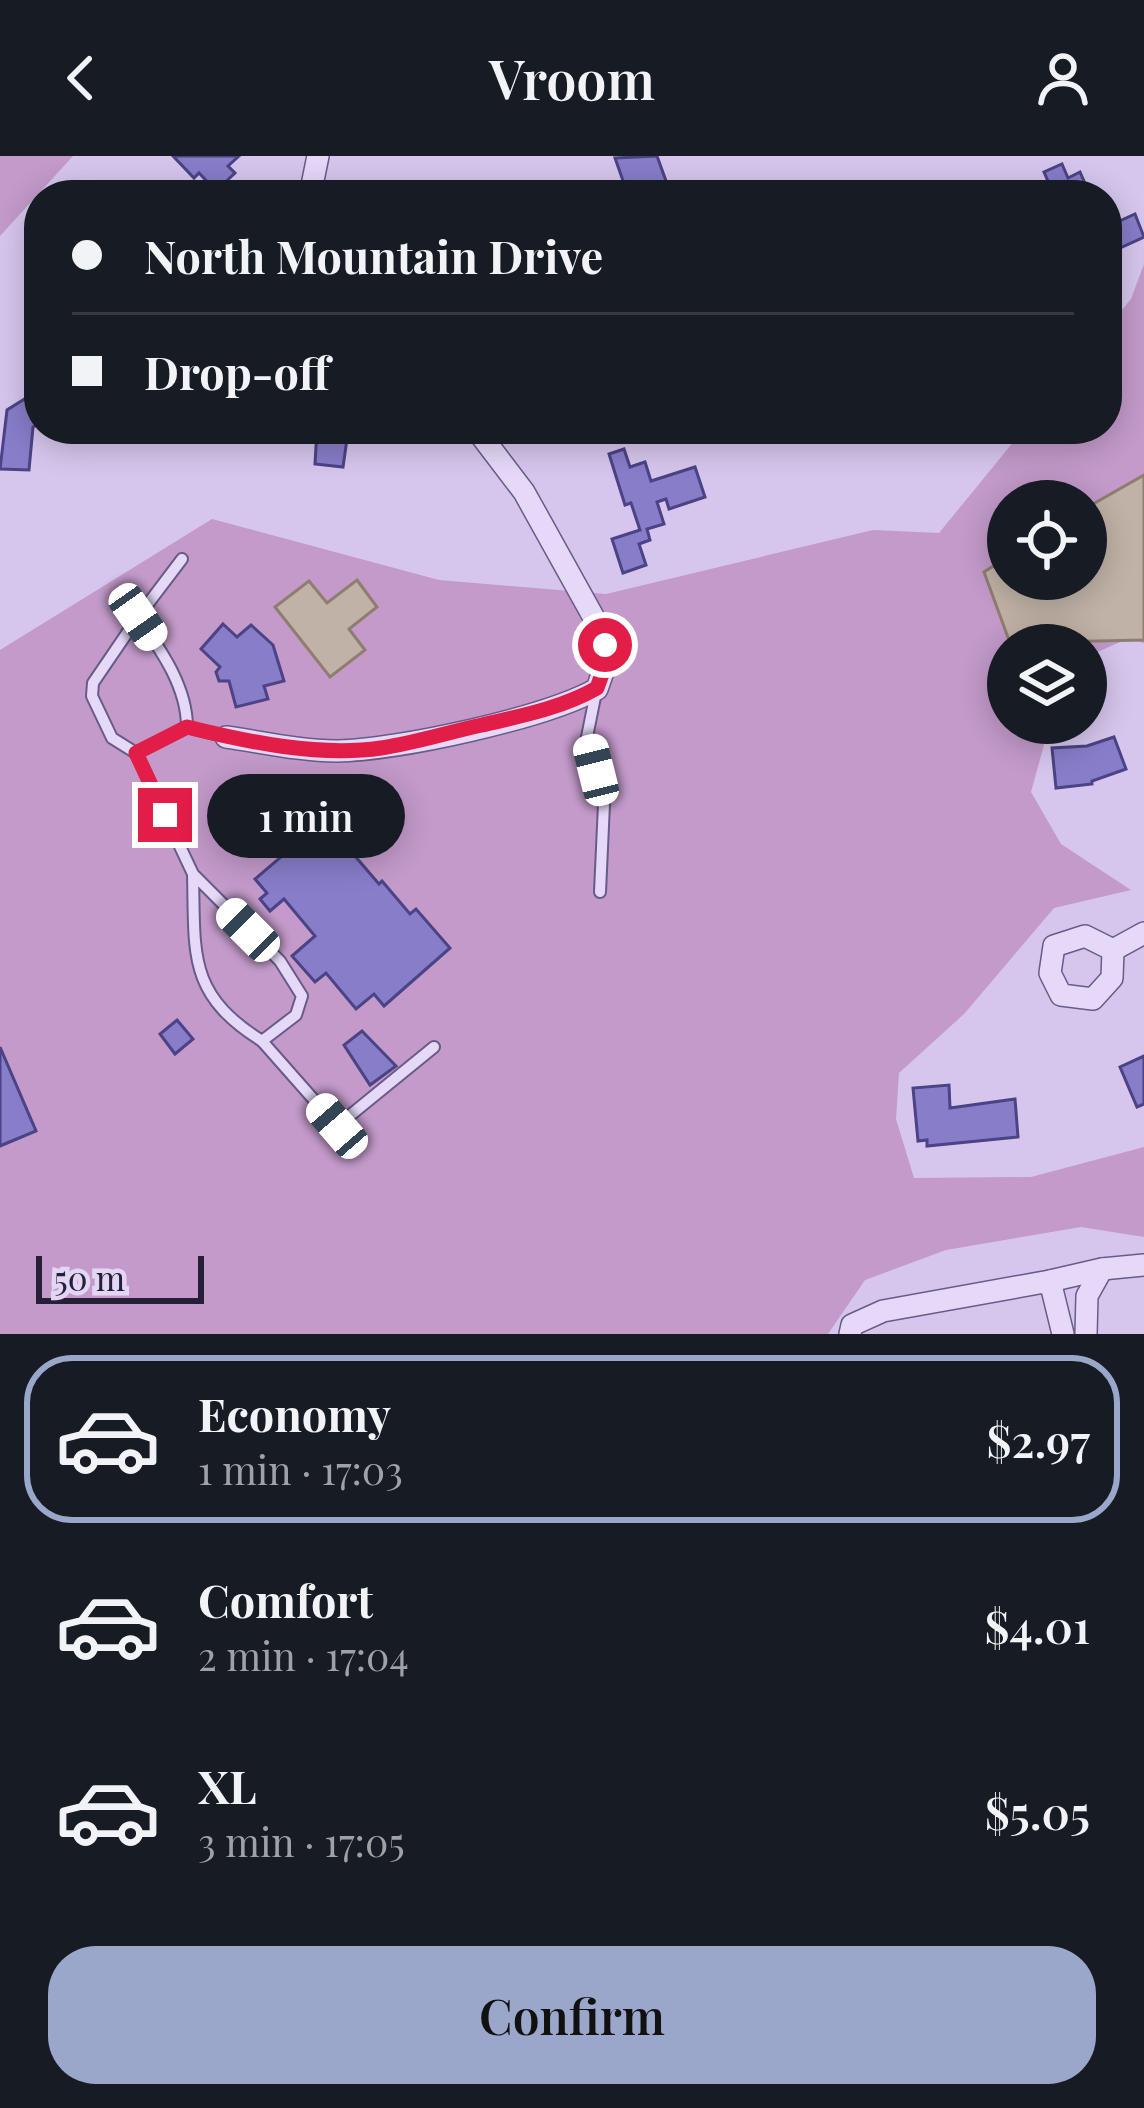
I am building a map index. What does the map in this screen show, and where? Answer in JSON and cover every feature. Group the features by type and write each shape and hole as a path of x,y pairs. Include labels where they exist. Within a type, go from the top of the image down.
{"street":[{"path":"226,737 332,751 382,748 536,713 597,688 606,663 605,645 594,618 524,492 487,444"},
{"path":"1114,950 1144,933"},
{"path":"850,1334 852,1325 883,1311 1144,1265"},
{"path":"1086,1334 1088,1296 1102,1269"},
{"path":"1050,1281 1063,1334"}],"lane":[{"path":"182,559 93,683 92,696 112,738 136,753 193,874 280,962 302,996 296,1016 262,1041"},
{"path":"138,617 187,705 187,727"},
{"path":"597,688 587,736 604,804 600,892"},
{"path":"136,753 187,727 226,737"},
{"path":"193,874 194,937 201,977 214,1004 262,1041 337,1126 434,1047"}],"shaded area":[{"path":"0,156 73,156 51,180 24,180 24,210 0,236"},
{"path":"1144,264 1144,643 1127,639 1107,648 1107,624 987,624 987,744 1044,744 1031,792 1061,844 1131,890 1054,908 964,1014 899,1073 896,1119 914,1178 1031,1177 1144,1147 1144,1237 1081,1227 946,1250 865,1280 828,1334 0,1334 0,650 212,519 439,580 606,594 873,530 939,533 1012,444 1122,444 1122,310"},
{"path":"1144,475 1144,640 1107,641 1107,624 1003,624 994,600 1107,600 1107,496"},
{"path":"357,580 377,607 349,629 365,650 330,677 275,607 309,581 327,603"}],"building":[{"path":"173,156 239,156 228,166 235,173 228,180 206,180 199,173 194,178"},
{"path":"657,156 666,180 623,180 615,158"},
{"path":"1062,164 1068,178 1080,172 1083,180 1047,180 1044,172"},
{"path":"1135,214 1144,237 1122,247 1122,220"},
{"path":"24,399 24,444 31,444 29,470 0,469 7,410"},
{"path":"316,444 346,444 343,467 315,464"},
{"path":"624,449 630,467 645,462 651,481 695,467 705,497 669,509 666,499 657,502 664,524 647,529 650,540 639,544 646,565 623,573 612,539 640,530 631,503 625,505 609,454"},
{"path":"223,624 237,637 251,625 273,645 284,681 264,686 268,699 236,707 229,681 219,681 216,672 220,667 201,649"},
{"path":"1114,737 1126,769 1092,784 1056,788 1052,748 1107,744"},
{"path":"324,820 379,884 382,881 410,914 416,909 450,948 384,1006 374,994 356,1009 326,973 315,982 292,956 315,936 284,899 270,911 260,899 267,893 255,879"},
{"path":"177,1020 193,1039 175,1054 160,1034"},
{"path":"362,1031 396,1066 370,1085 344,1045"},
{"path":"0,1047 36,1131 0,1146"},
{"path":"1144,1056 1144,1104 1137,1107 1120,1067"},
{"path":"949,1085 950,1108 1015,1099 1018,1137 927,1146 927,1140 918,1141 913,1088"}],"route":[{"path":"165,815 136,753 187,727 332,751 382,748 536,713 583,696 597,688 606,663 605,645"}]}
